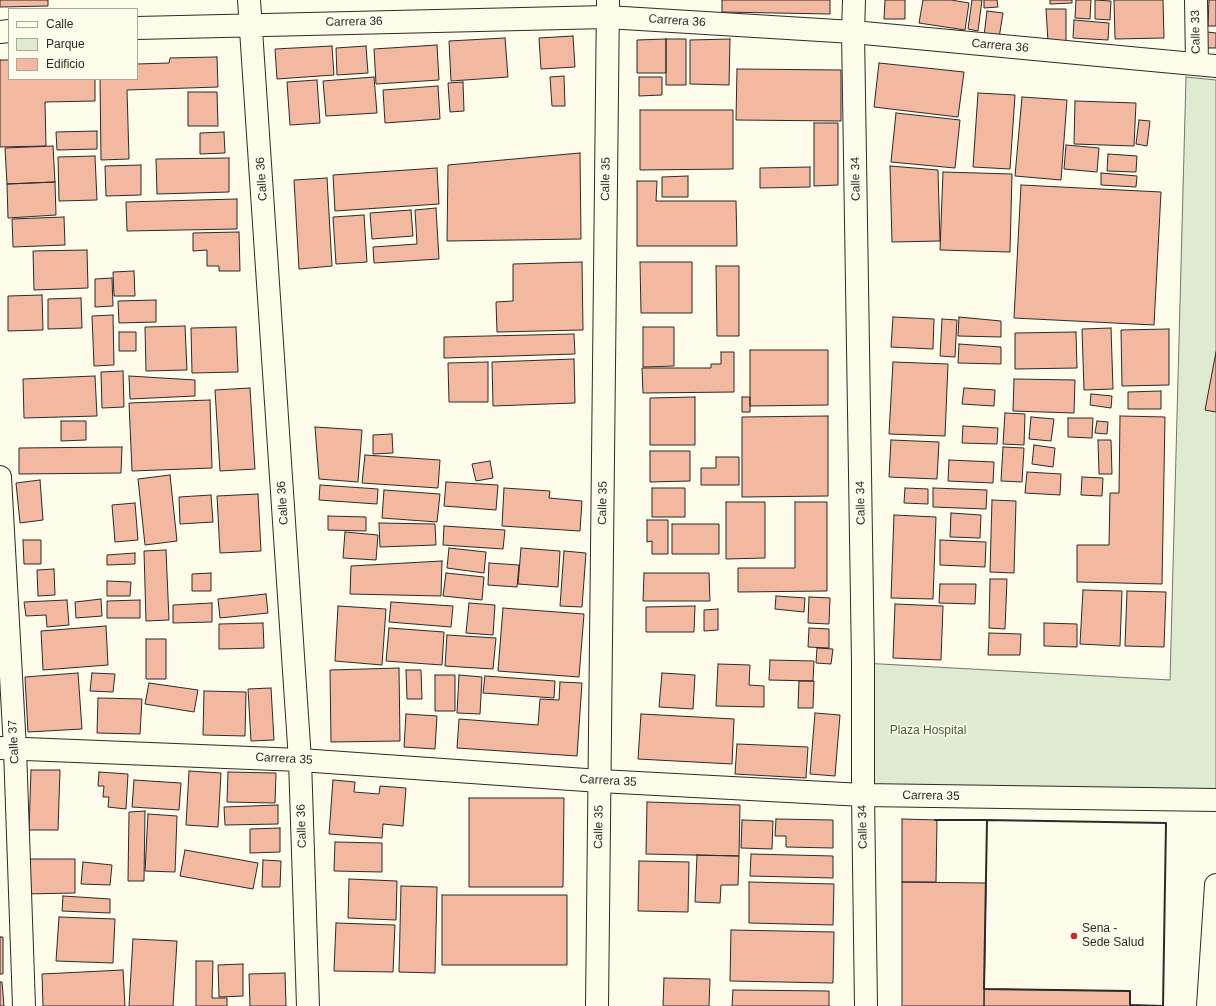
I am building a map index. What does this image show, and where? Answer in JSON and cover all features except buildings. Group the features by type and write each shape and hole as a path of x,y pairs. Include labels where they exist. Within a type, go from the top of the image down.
{"street":[{"name":"Calle 36","path":"250,0 300,760 308,1006"},
{"name":"Calle 34","path":"854,0 853,32 863,663 866,1006"},
{"name":"Calle 33","path":"1196,0 1206,65"},
{"name":"Carrera 36","path":"138,28 607,8 1206,65"},
{"name":"Calle 35","path":"597,1006 607,8"},
{"name":"Calle 37","path":"0,477 7,748 24,1006"},
{"name":"Carrera 35","path":"7,748 300,760 600,780 863,795 1216,800"},
{"path":"1208,1006 1216,885"}],"green space":[{"name":"Plaza Hospital","path":"1186,77 1216,80 1216,800 863,795 863,663 1170,680"}],"wall":[{"path":"935,820 987,820"},
{"path":"987,820 1166,823 1163,1006 1130,1005 1130,991 984,989 987,820"}],"place":[{"name":"Sena - Sede Salud","path":"1074,936"}]}
